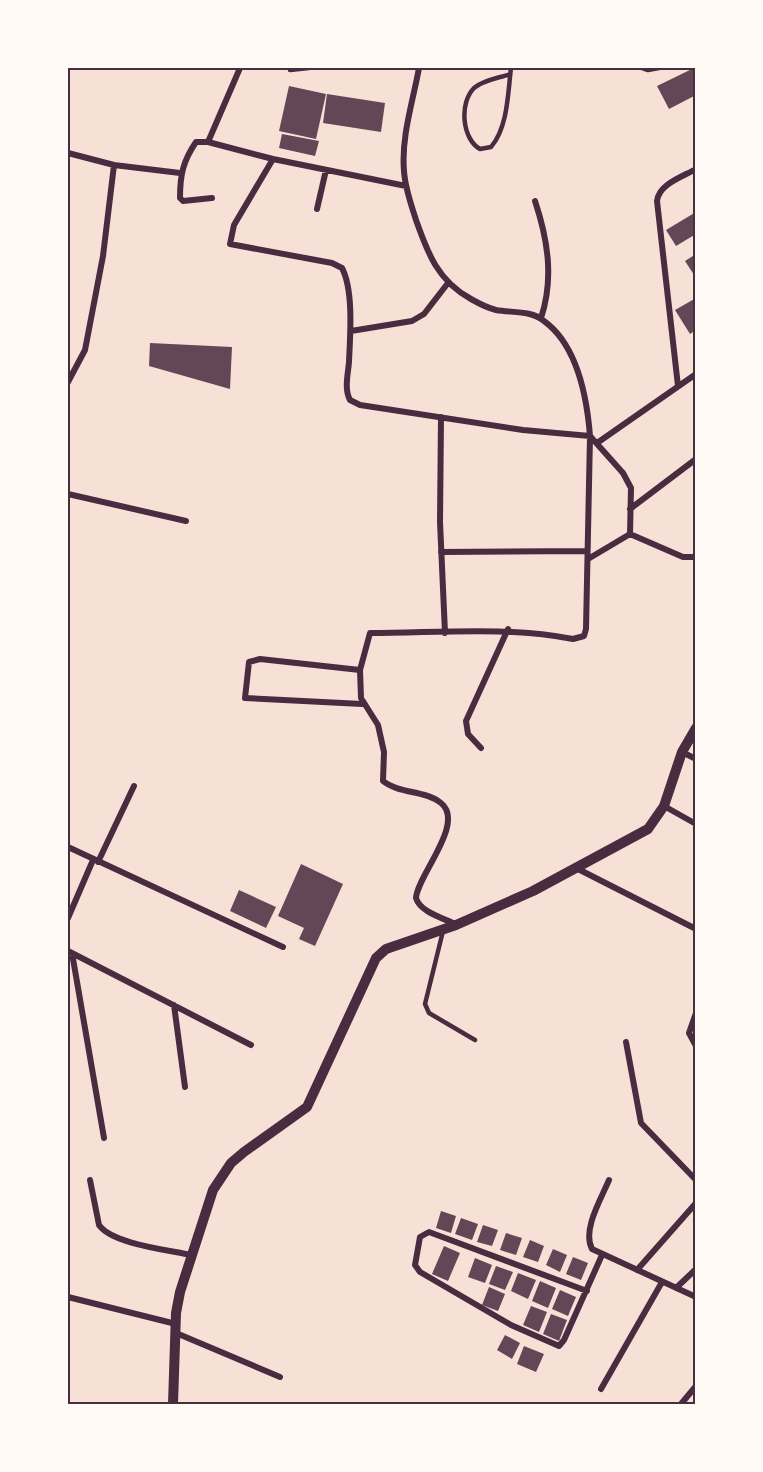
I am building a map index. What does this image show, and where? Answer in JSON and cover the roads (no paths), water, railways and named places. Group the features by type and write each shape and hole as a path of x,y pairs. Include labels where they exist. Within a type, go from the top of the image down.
{"street":[{"path":"208,142 240,68"},
{"path":"419,68 404,154 406,186 430,260 448,284 486,306 541,318 554,329 569,353 586,400 590,436 584,636 573,639 508,629 445,633 370,633 360,670 362,704 378,725 384,752 384,782 430,797 445,806 445,835 416,898 417,903 429,912 456,925"},
{"path":"212,198 183,201 180,198 180,173 184,159 196,142 208,142 273,159 406,186"},
{"path":"68,153 114,165 180,173"},
{"path":"273,159 234,225 230,244 321,261 342,268 346,280 351,331 347,388 350,400 360,405 523,430 590,436 628,482 631,494 630,534"},
{"path":"68,382 72,370 82,359 85,350 103,256 114,165"},
{"path":"678,386 657,201 664,187 696,169"},
{"path":"317,209 326,170"},
{"path":"535,201 544,226 549,280 541,318"},
{"path":"351,331 412,321 424,315 448,284"},
{"path":"597,443 696,374"},
{"path":"441,417 441,552 445,633"},
{"path":"630,508 696,459"},
{"path":"68,494 186,521"},
{"path":"588,559 630,534"},
{"path":"630,534 683,557 696,558"},
{"path":"441,552 587,551"},
{"path":"481,748 468,734 466,721 508,629"},
{"path":"360,670 260,659 249,662 245,698 362,704"},
{"path":"172,1404 180,1292 213,1190 231,1163 243,1152 301,1114 313,1098 376,958 386,949 456,925 578,869 648,829 663,806 682,752 696,728"},
{"path":"682,752 696,759"},
{"path":"68,918 134,786"},
{"path":"663,806 696,824"},
{"path":"68,847 283,947"},
{"path":"578,869 696,929"},
{"path":"70,952 250,1045"},
{"path":"70,952 105,1137"},
{"path":"174,1005 185,1087"},
{"path":"696,1013 689,1033 696,1046"},
{"path":"626,1042 640,1123 696,1180"},
{"path":"90,1179 99,1226 103,1231 131,1242 191,1255"},
{"path":"609,1180 588,1238 592,1249 696,1297"},
{"path":"637,1270 696,1203"},
{"path":"586,1291 429,1232 420,1237 415,1264 420,1272 511,1325 559,1346 564,1340 586,1291 602,1255"},
{"path":"676,1288 696,1269"},
{"path":"601,1389 662,1282"},
{"path":"68,1297 176,1328 280,1377"},
{"path":"681,1404 696,1386"}],"lane":[{"path":"290,70 309,68"},
{"path":"510,74 479,85 468,98 466,127 470,142 480,149 492,147 499,135 510,74 511,68"},
{"path":"642,68 648,70 659,68"},
{"path":"443,930 425,1004 429,1013 475,1040"}]}
